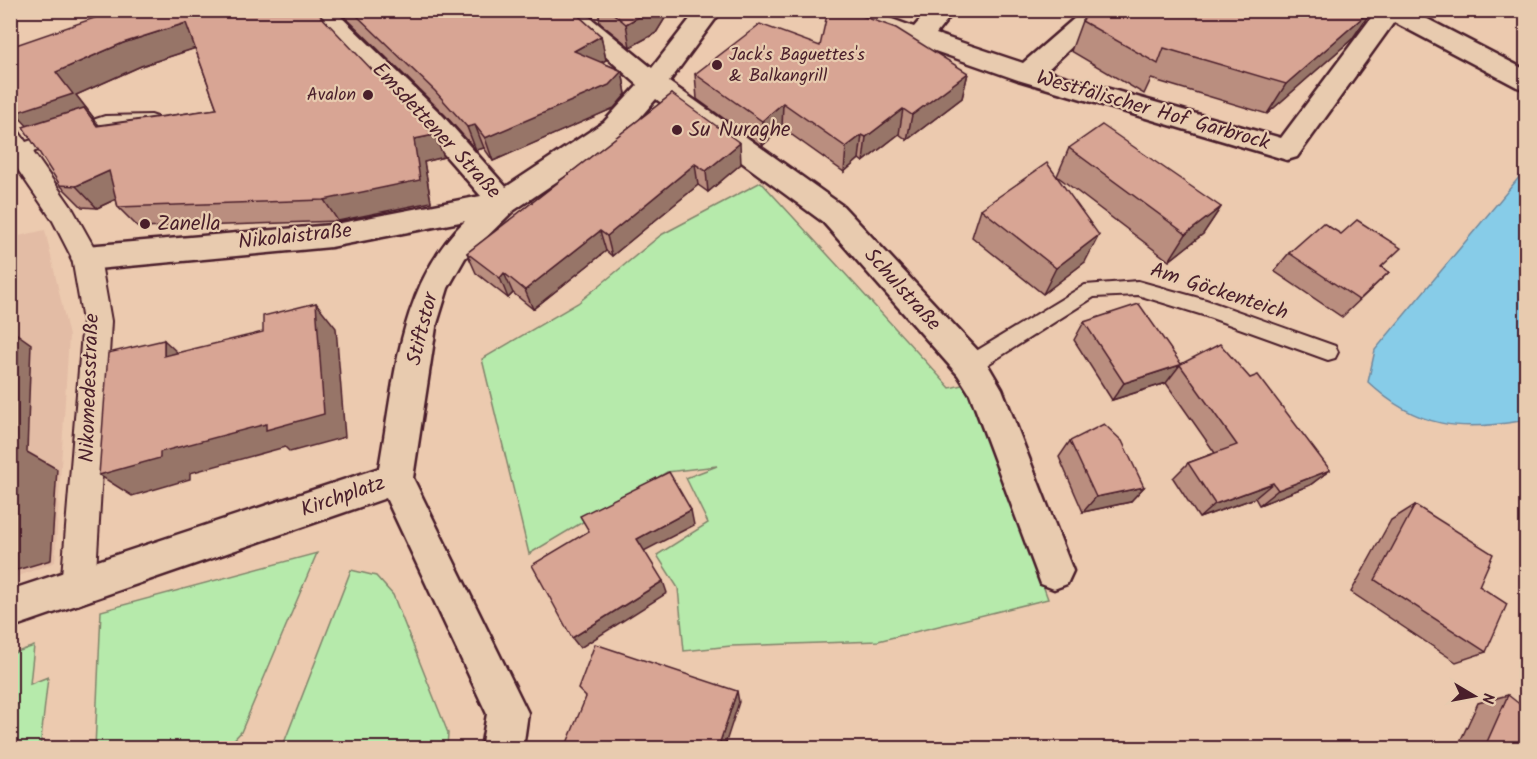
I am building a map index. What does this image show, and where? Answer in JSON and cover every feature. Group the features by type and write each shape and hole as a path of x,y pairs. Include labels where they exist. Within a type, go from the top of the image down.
{"street":[{"name":"Emsdettener Straße","path":"319,10 433,123 503,203 614,129 654,84 710,10"},
{"name":"Schulstraße","path":"566,10 654,84 833,214 970,365 985,388 1053,571"},
{"name":"Westfälischer Hof Garbrock","path":"841,10 1027,74 1287,150 1390,10"},
{"path":"918,38 943,10"},
{"name":"Westfälischer Hof Garbrock","path":"1027,74 1099,10"},
{"path":"1390,10 1527,81"},
{"name":"Nikomedesstraße","path":"15,144 63,215 86,258 97,321 78,588"},
{"name":"Nikolaistraße","path":"86,258 332,236 503,203"},
{"name":"Stiftstor","path":"395,479 417,343 433,287 454,250 503,203"},
{"name":"Kirchplatz","path":"10,609 78,588 395,479 508,713 502,748"}],"lane":[{"path":"15,144 105,122 171,121"},
{"name":"Am Göckenteich","path":"970,365 1091,290 1138,288 1206,308 1328,352"}],"shaded area":[{"path":"45,230 69,336 55,562 11,579 10,238"}],"green space":[{"path":"761,182 950,388 970,383 1048,599 878,641 731,646 684,651 678,588 657,555 708,523 686,478 717,466 667,472 529,554 482,359 578,303 661,235"},
{"path":"317,553 241,732 226,748 95,748 101,611"},
{"path":"351,570 376,576 393,595 448,733 447,748 282,748"},
{"path":"34,646 30,684 48,677 40,748 11,748 11,654"}],"water":[{"path":"1526,169 1526,420 1503,424 1461,426 1423,418 1386,398 1368,382 1375,350"}],"building":[{"path":"106,10 315,10 434,135 414,139 420,180 324,200 118,207 109,171 76,186 60,185 23,127 84,108 97,126 217,109 186,23 123,43 56,72 73,94 15,113 10,108 10,47 106,14"},
{"path":"351,10 572,10 601,36 574,51 622,71 609,85 485,138 475,125 467,127 435,91"},
{"path":"609,10 651,10 626,24"},
{"path":"828,10 845,10 896,28 968,73 912,115 903,109 866,137 862,135 846,147 783,103 762,121 695,74 760,24 820,46"},
{"path":"1092,10 1371,10 1286,84 1164,48 1158,64 1082,21"},
{"path":"672,94 740,143 706,171 695,164 607,236 600,231 525,290 504,273 500,278 467,253"},
{"path":"1102,125 1221,207 1186,234 1069,148"},
{"path":"1047,163 1099,235 1056,268 981,209"},
{"path":"1357,220 1401,248 1381,267 1389,272 1359,300 1289,253 1323,223 1341,234"},
{"path":"316,303 324,414 266,430 266,424 160,452 160,458 99,475 108,353 164,340 164,356 263,332 263,316"},
{"path":"1139,304 1181,364 1220,344 1250,378 1258,375 1330,470 1278,490 1273,483 1215,504 1188,463 1237,445 1180,365 1124,383 1084,322"},
{"path":"1104,424 1122,441 1144,487 1096,497 1070,441"},
{"path":"14,444 10,487 10,445"},
{"path":"669,472 691,510 637,539 663,581 572,638 532,565 589,531 580,516"},
{"path":"1415,505 1493,554 1479,586 1507,604 1486,652 1375,580"},
{"path":"595,644 737,691 718,748 565,748 586,697 578,689"},
{"path":"1508,695 1527,710 1527,748 1496,748 1487,742"}],"place":[{"name":"Jack's Baguettes's & Balkangrill","path":"717,65"},
{"name":"Avalon","path":"368,95"},
{"name":"Su Nuraghe","path":"677,130"},
{"name":"Zanella","path":"145,224"}]}
